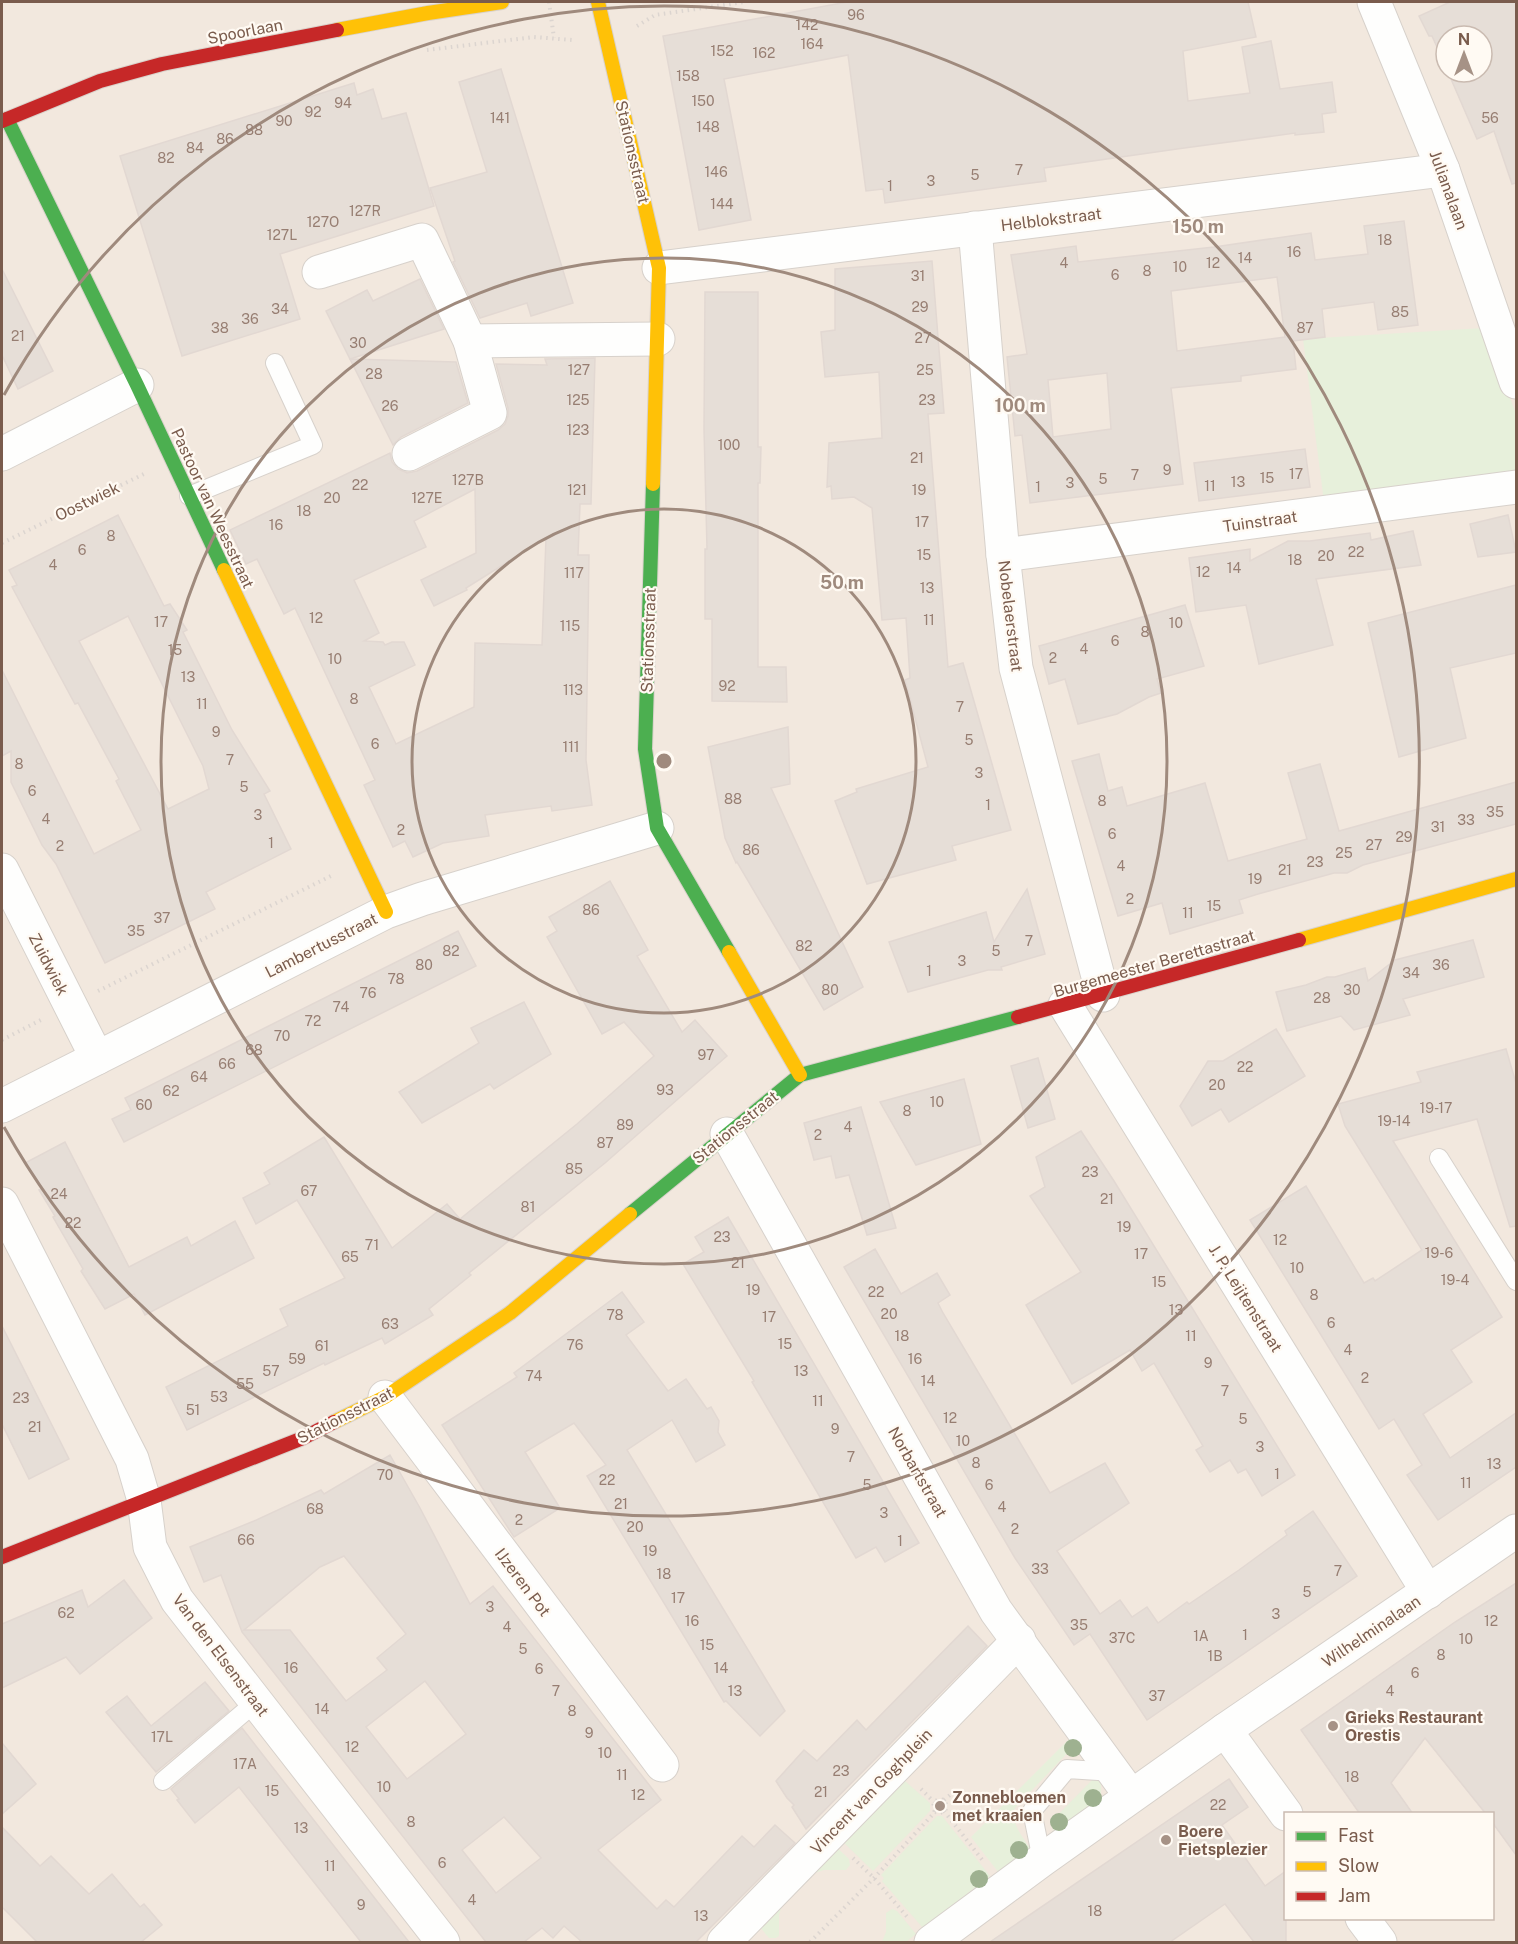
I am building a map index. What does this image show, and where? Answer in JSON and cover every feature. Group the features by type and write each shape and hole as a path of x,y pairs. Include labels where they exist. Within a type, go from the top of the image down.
{"street":[{"name":"Spoorlaan","path":"3,116 100,81 162,64 427,7 502,2"},
{"name":"Stationsstraat","path":"2,1557 303,1438 385,1397 510,1313 800,1075 657,828 645,749 659,268 598,2"},
{"name":"Julianalaan","path":"1374,2 1443,170 1516,382"},
{"name":"Pastoor van Weesstraat","path":"3,116 137,385 386,912"},
{"name":"Helblokstraat","path":"659,268 1443,170"},
{"name":"Nobelaerstraat","path":"975,228 1003,555 1016,668 1103,995"},
{"path":"319,272 422,240 470,341 490,413 409,454"},
{"path":"470,341 658,339"},
{"path":"2,454 137,385"},
{"name":"Tuinstraat","path":"1003,555 1516,487"},
{"name":"Lambertusstraat","path":"2,1106 386,912 657,828"},
{"name":"Zuidwiek","path":"2,870 97,1058"},
{"name":"Burgemeester Berettastraat","path":"800,1075 1103,995 1516,879"},
{"name":"J. P. Leijtenstraat","path":"1065,1005 1428,1592"},
{"name":"Norbartstraat","path":"727,1134 996,1611 1122,1784"},
{"name":"Van den Elsenstraat","path":"2,1204 132,1459 144,1500 150,1547 177,1600 443,1942"},
{"name":"IJzeren Pot","path":"385,1397 662,1765"},
{"name":"Wilhelminalaan","path":"1224,1730 1516,1531"},
{"name":"Vincent van Goghplein","path":"724,1942 1019,1640"},
{"path":"921,1932 1042,1860 1122,1784 1224,1730 1285,1812"},
{"path":"1364,1920 1380,1942"}],"lane":[{"path":"189,496 313,445 275,363"},
{"path":"1439,1158 1516,1281"},
{"path":"163,1781 256,1702"},
{"path":"1042,1860 1032,1811 1067,1768 1122,1784"}],"path":[{"path":"549,2 554,38"},
{"name":"Oostwiek","path":"2,543 172,460"},
{"path":"2,1040 362,861"},
{"path":"935,1812 934,1802 950,1796"},
{"path":"935,1812 944,1811 947,1806 944,1800"},
{"path":"944,1811 984,1862 975,1869"},
{"path":"810,1942 935,1812"},
{"path":"829,1835 874,1878 921,1932"}],"shaded area":[{"path":"2,2 1516,2 1516,1942 2,1942"}],"green space":[{"path":"1484,328 1516,414 1516,477 1324,502 1303,339"},
{"path":"1072,1736 1077,1743 1015,1808 1014,1819 1031,1850 999,1873 971,1837"},
{"path":"897,1774 930,1803 930,1811 873,1871 837,1836"},
{"path":"1094,1778 1101,1781 1101,1794 1098,1801 1054,1835 1052,1821"},
{"path":"937,1816 942,1816 990,1876 923,1928 882,1881 884,1878 881,1875"},
{"path":"831,1842 849,1859 850,1865 846,1870 824,1870 808,1875 784,1899 779,1915 779,1936 769,1938 755,1921"},
{"path":"892,1909 897,1911 916,1934 906,1942 882,1942 886,1932 886,1913"}],"building":[{"path":"847,2 1248,2 1256,37 1183,51 1188,101 1250,93 1242,47 1271,41 1280,89 1332,82 1336,112 1322,114 1324,132 1295,135 1295,133 1044,168 1046,181 885,203 883,189 866,191 848,55 724,79 751,220 699,230 663,36"},
{"path":"1450,2 1516,2 1516,183 1512,184 1494,131 1477,139 1453,84 1494,84 1494,24 1434,24 1434,40 1432,36 1429,36 1419,16"},
{"path":"501,69 573,303 531,316 527,303 480,318 453,262 455,261 430,188 487,172 459,82"},
{"path":"354,83 357,95 373,89 382,119 406,113 434,206 280,254 300,319 182,356 120,156"},
{"path":"1404,221 1418,325 1378,330 1374,302 1322,309 1325,337 1293,341 1296,369 1241,376 1241,381 1171,388 1183,484 1030,503 1022,435 1015,436 1007,357 1027,354 1011,255 1076,246 1078,262 1214,247 1311,233 1315,260 1368,254 1364,226","holes":["1277,277 1285,337 1177,351 1171,291","1107,373 1111,429 1053,437 1048,380"]},
{"path":"932,261 944,413 928,414 948,667 963,663 1011,830 952,846 956,860 867,884 835,801 857,792 856,789 928,767 905,680 910,678 906,618 882,620 872,508 854,497 832,499 831,486 827,487 829,443 882,438 879,372 825,377 821,332 835,330 835,269"},
{"path":"2,269 53,371 18,389 2,355"},
{"path":"420,279 444,329 350,359 326,311 367,290 373,301"},
{"path":"705,292 758,292 758,447 761,447 760,483 758,483 758,667 786,667 787,702 712,701 712,619 705,619 705,549 707,549 704,429"},
{"path":"595,358 591,504 580,504 578,555 589,555 586,760 592,805 552,811 551,806 485,815 489,836 443,843 413,857 405,841 393,847 364,785 375,780 295,608 284,614 257,559 246,564 230,530 390,453 392,462 398,469 407,473 417,471 498,430 505,424 508,408 496,364 547,365 545,359","holes":["475,489 476,553 421,580 434,606 467,590 466,588 546,538 542,645 475,643 474,707 396,744 369,687 415,665 404,642 392,642 385,645 383,642 364,641 379,633 354,580 426,547 414,521"]},
{"path":"350,359 456,362 468,403 401,437 393,445"},
{"path":"1305,449 1310,487 1199,501 1194,463"},
{"path":"118,515 164,606 170,604 187,630 183,632 232,730 270,791 264,794 291,849 206,892 215,909 105,963 56,864 42,845 11,782 11,751 2,756 2,670 94,854 141,830 116,781 119,779 78,703 75,704 12,587 17,585 9,570","holes":["128,616 203,766 209,789 168,809 79,641"]},
{"path":"1508,515 1516,552 1478,557 1470,524"},
{"path":"1413,531 1421,565 1316,579 1333,645 1259,664 1246,605 1196,612 1189,558 1250,549 1250,561 1288,541 1310,541 1370,533 1371,540"},
{"path":"1516,585 1516,653 1450,668 1466,738 1399,757 1368,623"},
{"path":"1185,605 1204,666 1157,679 1161,693 1117,714 1078,724 1065,679 1049,684 1039,646"},
{"path":"788,727 790,784 771,788 863,987 824,1010 736,863 725,838 708,747"},
{"path":"1099,754 1108,791 1122,787 1127,806 1205,783 1228,861 1307,839 1288,773 1320,764 1339,831 1516,782 1516,824 1363,865 1347,873 1334,873 1239,900 1243,913 1170,934 1162,903 1118,916 1072,761"},
{"path":"610,881 648,950 637,956 682,1032 695,1020 727,1056 605,1163 469,1273 471,1275 429,1309 433,1315 385,1344 382,1338 325,1365 324,1363 187,1430 166,1387 288,1326 280,1309 345,1278 297,1200 256,1224 243,1198 270,1184 264,1173 324,1137 392,1248 447,1204 460,1219 577,1124 654,1056 624,1022 602,1034 547,937 557,931 549,917"},
{"path":"1027,889 1045,954 1001,967 1002,970 988,970 908,992 889,942 986,912 994,942"},
{"path":"458,931 476,966 124,1142 112,1119 131,1110 125,1098"},
{"path":"1473,940 1484,977 1403,999 1410,1015 1354,1030 1341,1016 1287,1031 1276,992 1365,968 1368,981 1395,960"},
{"path":"524,1002 551,1054 494,1089 490,1084 422,1123 399,1092 479,1043 471,1028"},
{"path":"1276,1029 1305,1076 1229,1122 1221,1109 1192,1126 1180,1106 1208,1061 1223,1061"},
{"path":"1506,1049 1516,1083 1516,1226 1510,1227 1477,1119 1393,1141 1502,1317 1451,1350 1472,1382 1423,1414 1450,1458 1516,1413 1516,1467 1438,1520 1407,1475 1422,1465 1394,1419 1379,1429 1250,1220 1306,1186 1364,1283 1373,1278 1375,1281 1422,1250 1345,1126 1338,1104 1421,1082 1417,1072"},
{"path":"1038,1058 1055,1119 1028,1128 1011,1066"},
{"path":"964,1079 981,1144 916,1165 880,1102"},
{"path":"861,1107 896,1228 867,1235 849,1175 836,1178 831,1156 814,1160 804,1123"},
{"path":"1081,1131 1295,1475 1262,1496 1246,1469 1238,1473 1230,1460 1210,1472 1196,1450 1203,1446 1154,1363 1142,1371 1130,1350 1072,1384 1026,1305 1081,1272 1030,1196 1045,1187 1036,1157"},
{"path":"65,1142 129,1267 187,1237 191,1246 235,1221 254,1258 145,1315 134,1294 105,1309 81,1271 83,1269 39,1190 42,1189 25,1163"},
{"path":"728,1217 919,1543 885,1562 876,1547 856,1558 752,1382 754,1381 683,1264 704,1252 695,1237"},
{"path":"875,1249 901,1294 937,1273 950,1295 938,1303 943,1313 1050,1493 1105,1463 1129,1503 1057,1551 1100,1614 1120,1600 1132,1617 1147,1607 1158,1623 1239,1570 1287,1535 1285,1531 1313,1511 1357,1576 1147,1720 1090,1634 1074,1645 1015,1558 844,1267"},
{"path":"622,1292 644,1322 626,1335 668,1391 686,1379 707,1409 711,1407 719,1421 718,1432 725,1445 696,1462 672,1420 627,1450 785,1711 760,1736 726,1701 724,1702 587,1476 606,1465 574,1423 525,1452 560,1508 514,1537 442,1425 517,1377 514,1373"},
{"path":"2,1326 69,1459 29,1479 2,1424"},
{"path":"390,1455 470,1604 493,1586 661,1800 598,1850 657,1909 666,1900 674,1907 742,1836 754,1847 775,1825 795,1843 696,1942 582,1942 564,1926 553,1938 542,1928 524,1942 486,1942 242,1632 221,1575 204,1582 190,1547 321,1490 324,1494","holes":["344,1556 406,1634 377,1658 387,1670 346,1701 290,1630 244,1630 320,1567","425,1681 466,1734 407,1779 366,1727","504,1817 541,1858 496,1893 462,1850"]},
{"path":"124,1580 152,1618 80,1674 66,1657 2,1688 2,1624 82,1590 88,1607"},
{"path":"1516,1583 1516,1855 1494,1825 1494,1812 1484,1812 1425,1738 1391,1783 1412,1812 1359,1812 1301,1730 1455,1622"},
{"path":"968,1626 987,1646 806,1829 792,1807 794,1805 776,1781 804,1750 817,1761 857,1720 866,1730"},
{"path":"205,1682 229,1711 156,1772 106,1712 127,1696 151,1726"},
{"path":"242,1728 409,1942 361,1942 239,1787 195,1823 177,1800 179,1799 171,1789"},
{"path":"2,1743 36,1784 2,1814"},
{"path":"1229,1779 1248,1807 1222,1825 1265,1886 1284,1872 1286,1942 1254,1942 1225,1904 1170,1942 990,1942"},
{"path":"2,1827 40,1866 51,1856 89,1894 112,1874 140,1907 144,1904 162,1925 141,1942 37,1942 2,1907"}],"traffic: fast":[{"path":"7,119 137,385 224,570"},
{"path":"653,484 645,749 657,828 729,952"},
{"path":"630,1214 800,1075 1018,1017"}],"traffic: slow":[{"path":"337,30 502,2"},
{"path":"598,2 659,268 653,484"},
{"path":"224,570 386,912"},
{"path":"1299,940 1516,879"},
{"path":"729,952 800,1075"},
{"path":"334,1422 385,1397 510,1313 630,1214"}],"traffic: jam":[{"path":"2,121 100,81 162,64 337,30"},
{"path":"1018,1017 1299,940"},
{"path":"2,1557 303,1438 334,1422"}],"place":[{"name":"Grieks Restaurant Orestis","path":"1333,1726"},
{"name":"Zonnebloemen met kraaien","path":"940,1806"},
{"name":"Boere Fietsplezier","path":"1166,1840"}]}
